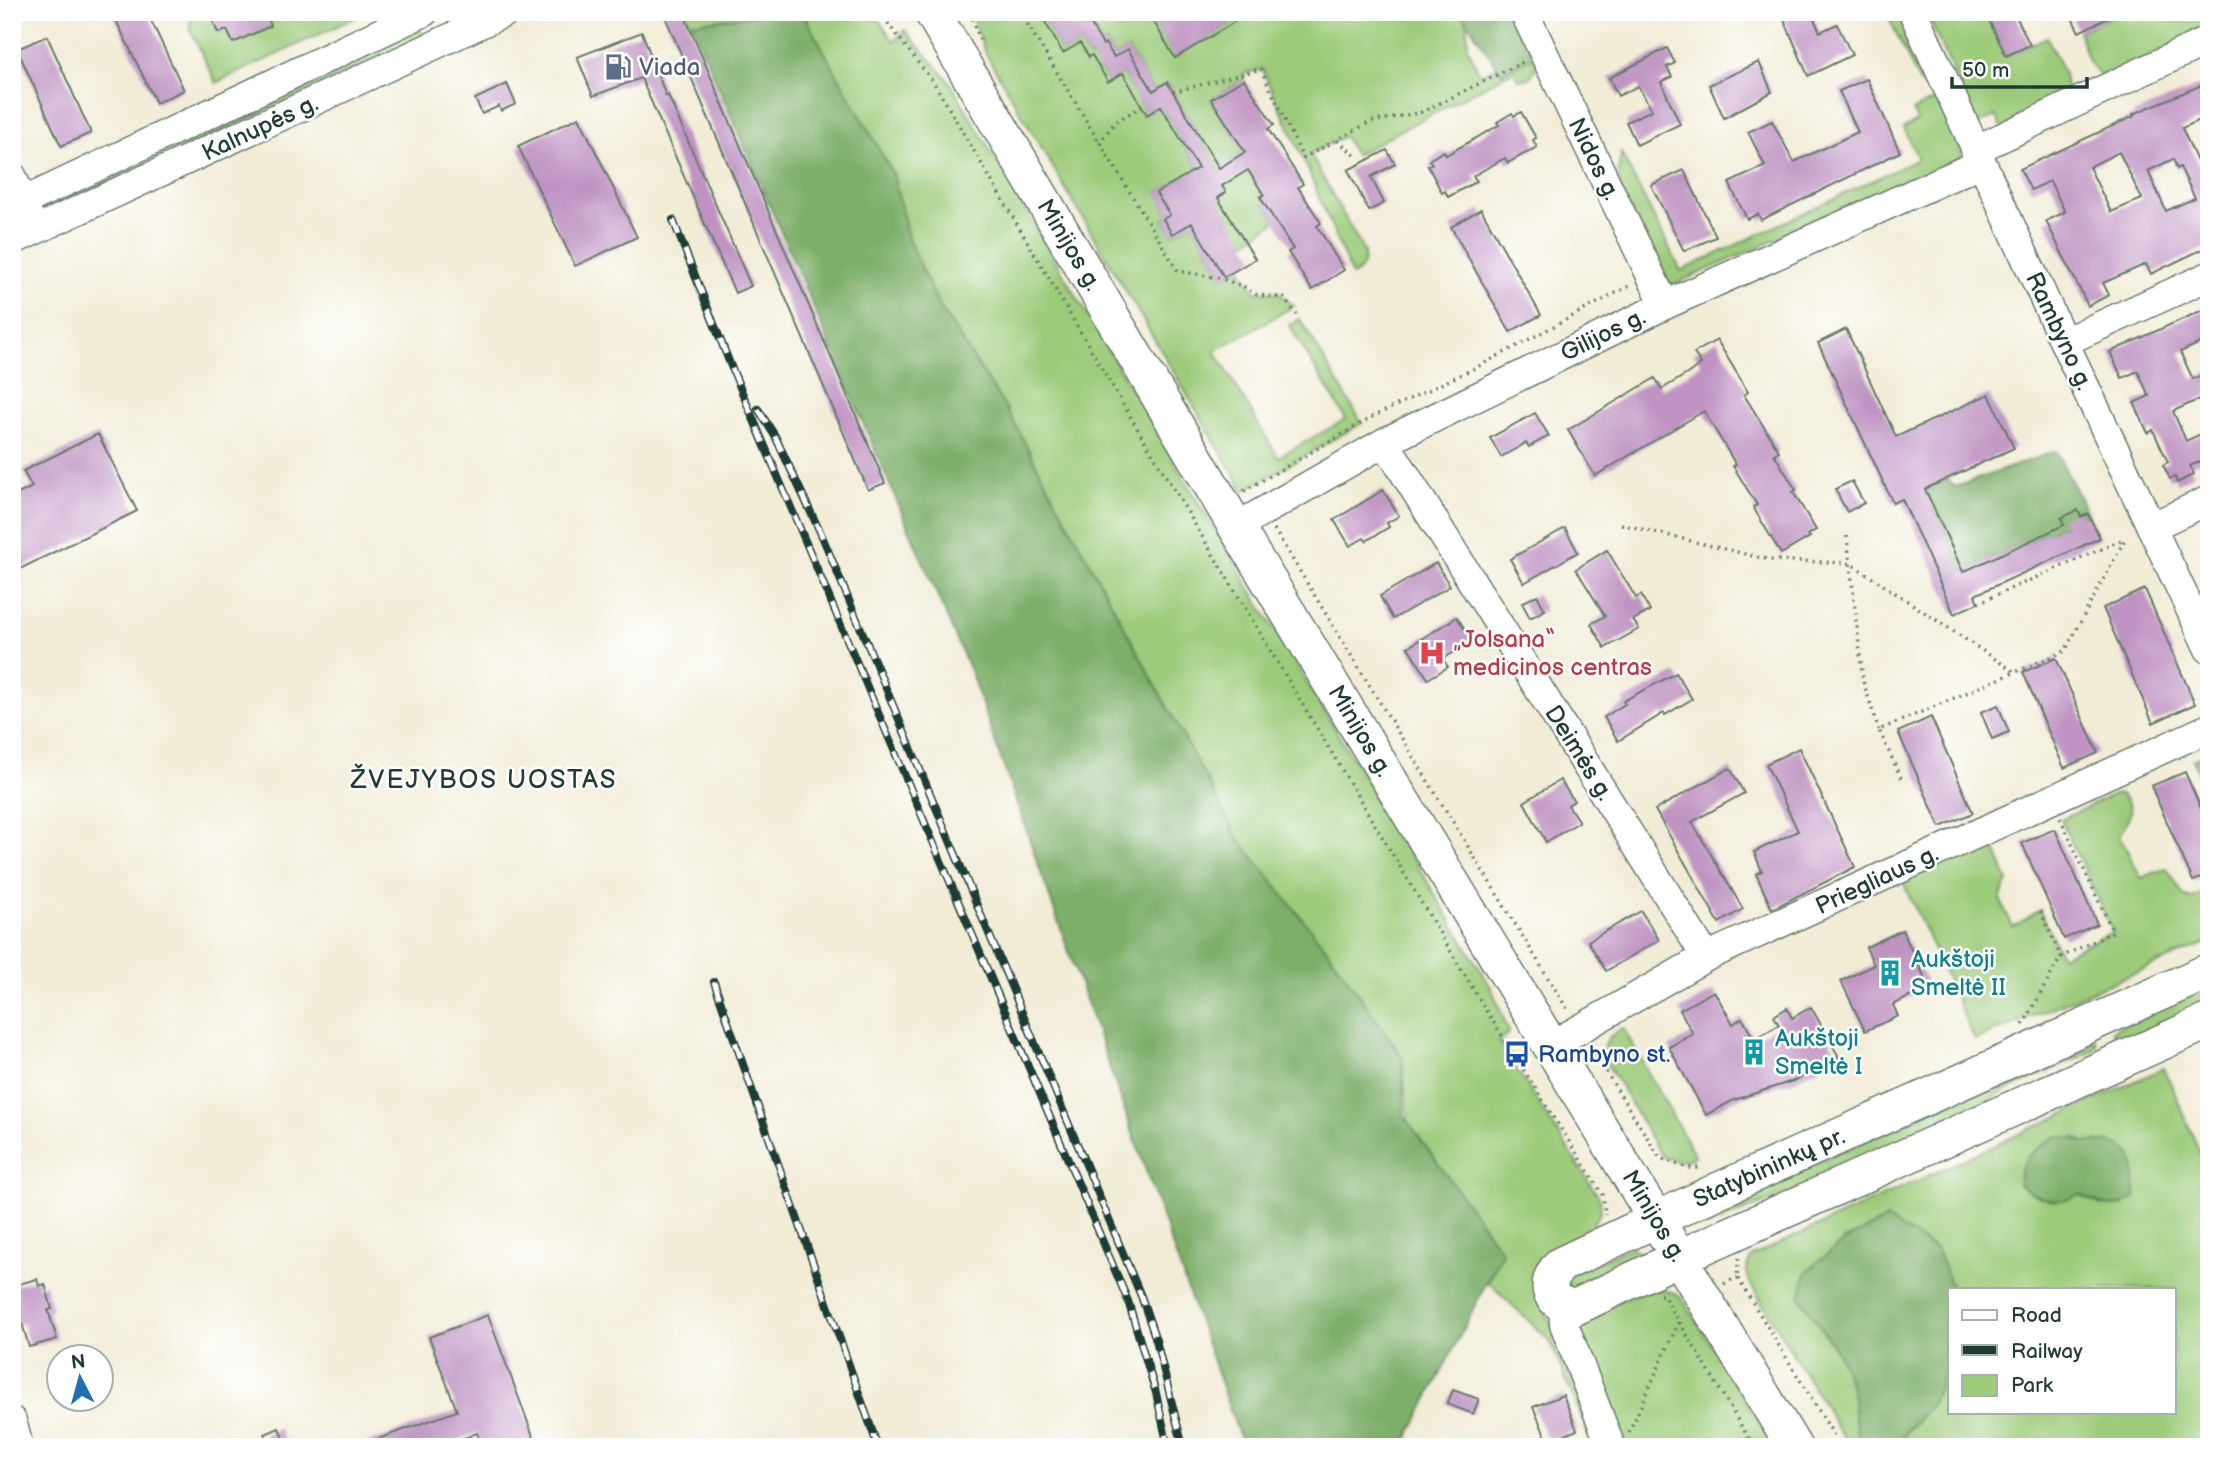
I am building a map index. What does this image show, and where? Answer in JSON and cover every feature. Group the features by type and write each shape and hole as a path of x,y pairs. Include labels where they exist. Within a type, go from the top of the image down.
{"main road":[{"name":"Minijos g.","path":"932,12 1250,519 1566,1037 1655,1220 1794,1447"},
{"name":"Statybininkų pr.","path":"2209,971 1560,1265 1552,1274 1552,1296 1563,1306 1576,1307 1678,1258 2209,1021"},
{"path":"2093,1024 2103,1030 2111,1040 2113,1052 2109,1067"}],"street":[{"name":"Kalnupės g.","path":"17,204 424,12"},
{"name":"Kalnupės g.","path":"24,236 459,22 506,12"},
{"name":"Nidos g.","path":"1524,12 1665,305"},
{"name":"Rambyno g.","path":"1913,12 1978,157 2209,649"},
{"name":"Gilijos g.","path":"1250,519 1385,442 1665,305 1978,157 2209,40"},
{"path":"12,176 24,236"},
{"path":"2064,342 2209,276"},
{"name":"Deimės g.","path":"1385,442 1706,957"},
{"path":"2151,527 2209,500"},
{"name":"Priegliaus g.","path":"1566,1037 1706,957 2209,728"},
{"path":"1563,1306 1564,1324 1619,1441"},
{"path":"12,1421 19,1447"}],"path":[{"path":"879,12 934,83 1458,965 1603,1195 1606,1211 1600,1226 1607,1242"},
{"path":"971,12 982,44"},
{"path":"1020,12 1178,271 1220,278 1257,295 1284,298 1297,315"},
{"path":"1173,92 1262,69 1303,158 1370,122 1422,112 1543,52"},
{"path":"1099,143 1116,121 1142,107"},
{"path":"1337,139 1355,155"},
{"path":"1244,491 1372,417 1501,355 1650,275"},
{"path":"1238,485 1244,491 1250,519 1566,1037 1660,1158 1687,1168 1709,1168"},
{"path":"1621,524 1770,560 1850,562 2015,672"},
{"path":"1978,603 2151,527"},
{"path":"1847,537 1863,681 1879,730 1901,778"},
{"path":"1879,730 2065,651 2124,539"},
{"path":"2018,1033 2061,957 2113,932 2052,800"},
{"path":"2040,910 2061,957"},
{"path":"1737,1277 1841,1447"},
{"path":"1655,1295 1662,1295 1754,1447"},
{"path":"1619,1441 1679,1322"}],"green space":[{"path":"194,12 216,12 218,33 227,30 233,43 270,27 269,21 289,12 313,12 316,18 329,12 367,12 216,83 190,29"},
{"path":"685,12 778,12 691,23"},
{"path":"778,12 802,12 893,174 909,242 939,306 1007,410 1238,838 1327,950 1402,1056 1404,1116 1502,1252 1408,1438 1399,1447 1243,1447 971,673 691,23"},
{"path":"802,12 873,12 894,41 905,30 950,82 1217,534 1491,987 1509,1032 1499,1042 1600,1199 1601,1211 1592,1225 1598,1235 1535,1283 1599,1447 1594,1447 1550,1341 1488,1282 1502,1252 1408,1122 1402,1056 1327,950 1238,839 1007,410 939,306 909,242 893,174"},
{"path":"970,12 1039,12 1063,53 1080,43 1089,57 1092,55 1108,82 1123,73 1147,114 1161,106 1198,168 1157,193 1170,215 1163,219 1172,234 1192,223 1224,277 1240,268 1255,291 1278,292 1294,306 1215,351 1278,457 1346,419 1289,325 1300,319 1362,423 1244,491 986,54"},
{"path":"1099,12 1148,12 1175,57 1239,19 1236,12 1461,12 1467,23 1468,48 1480,75 1498,67 1502,73 1534,56 1536,68 1529,78 1519,80 1513,71 1355,155 1344,136 1310,154 1364,252 1362,266 1352,276 1303,158 1262,69 1244,74 1244,79 1212,99 1245,152 1239,156 1264,195 1261,197 1276,221 1245,243 1209,203 1226,193 1219,169 1168,83 1153,91 1128,49 1114,57 1087,19"},
{"path":"1461,12 1511,12 1534,56 1501,73"},
{"path":"1886,12 1905,12 1934,76 1921,85"},
{"path":"1926,12 1985,12 2006,56 2047,37 2064,74 2067,96 2002,128 1996,116 1977,124"},
{"path":"2120,12 2209,12 2209,33 2104,82 2089,61 2079,32"},
{"path":"419,28 422,33 420,39 49,212 46,208 45,202"},
{"path":"1939,98 1956,122 1962,159 1670,286 1621,191 1618,175 1621,153 1681,271 1918,159 1904,128 1917,121 1913,110"},
{"path":"2056,451 2088,514 2081,517 2078,511 2064,525 1963,572 1925,489 1947,479 1955,487"},
{"path":"2209,752 2209,799 2193,760"},
{"path":"2114,794 2120,794 2129,804 2130,814 2119,835 2141,878 2167,868 2184,896 2190,899 2209,891 2209,942 1975,1040 1903,882 1985,844 1994,848 2008,881 2000,899 2013,927 2040,910 2061,956 2113,932 2061,820"},
{"path":"2206,988 2209,1009 2119,1043 2112,1030"},
{"path":"1623,1028 1695,1156 1691,1159 1679,1161 1662,1157 1603,1057 1608,1039"},
{"path":"2095,1039 2097,1044 2093,1051 2000,1093 1948,1127 1706,1227 1702,1221 1706,1212"},
{"path":"2164,1068 2209,1174 2209,1447 1896,1447 1935,1397 1941,1384 1948,1351 1948,1414 2176,1414 2176,1288 1952,1288 1937,1250 1886,1219 1842,1242 1800,1297 1838,1353 1852,1390 1857,1434 1870,1447 1849,1447 1750,1283 1747,1276 1748,1263 1752,1256","holes":["2075,1137 2085,1142 2101,1142 2124,1206 2101,1205 2079,1194 2063,1200 2048,1200 2019,1185 2020,1172"]},
{"path":"2057,1136 2122,1147 2132,1159 2135,1198 2114,1206 2079,1194 2055,1201 2034,1194 2019,1184 2022,1166 2030,1154"},
{"path":"1887,1219 1937,1250 1952,1288 1948,1288 1948,1354 1940,1386 1929,1408 1908,1428 1896,1447 1870,1447 1857,1434 1852,1390 1838,1353 1800,1297 1807,1271 1842,1242"},
{"path":"1631,1247 1639,1252 1638,1261 1583,1292 1569,1289 1566,1284 1569,1274"},
{"path":"1652,1288 1672,1292 1683,1299 1774,1447 1620,1447 1580,1332 1580,1324 1584,1316"}],"building":[{"path":"112,12 147,12 184,90 156,103"},
{"path":"221,12 265,12 271,26 233,43 227,30 218,33 211,17"},
{"path":"663,12 683,12 885,483 868,490"},
{"path":"1039,12 1083,12 1103,45 1105,43 1114,57 1128,49 1153,91 1167,82 1219,168 1245,152 1211,99 1244,79 1274,125 1268,129 1303,184 1298,187 1321,223 1317,226 1344,270 1312,290 1288,252 1293,249 1260,197 1264,195 1248,170 1222,186 1226,192 1218,198 1255,259 1224,277 1192,223 1172,234 1163,219 1170,215 1156,193 1198,168 1161,106 1147,115 1123,73 1108,82 1092,55 1089,57 1080,43 1063,53"},
{"path":"1148,12 1251,12 1175,58"},
{"path":"1781,12 1811,12 1820,32 1837,24 1852,55 1808,76"},
{"path":"1985,12 2014,12 2030,45 2006,56"},
{"path":"2069,12 2120,12 2079,32"},
{"path":"642,32 666,96 668,95 751,286 735,293 641,78 593,96 577,57"},
{"path":"47,36 91,133 61,146 17,49"},
{"path":"1667,48 1675,63 1667,67 1672,77 1661,82 1680,124 1637,145 1626,122 1652,110 1638,86 1618,96 1609,78"},
{"path":"1759,62 1772,92 1724,118 1709,85"},
{"path":"1867,79 1900,152 1761,220 1758,214 1747,219 1729,183 1765,166 1748,132 1772,121 1794,162 1858,132 1839,91"},
{"path":"507,84 516,104 501,111 499,106 482,114 475,99"},
{"path":"2204,84 2209,95 2209,116 2182,128 2209,188 2209,246 2151,274 2146,264 2103,283 2109,295 2088,306 2046,221 2065,212 2050,181 2031,190 2020,169 2134,116 2133,114","holes":["2119,152 2142,199 2111,212 2089,167","2173,159 2177,169 2180,167 2195,198 2166,211 2148,171"]},
{"path":"1521,112 1536,138 1533,140 1537,147 1508,163 1505,158 1473,176 1477,181 1448,197 1445,191 1442,193 1428,166 1432,164 1429,160 1444,151 1446,155 1499,125 1497,122 1512,113 1514,116"},
{"path":"579,117 637,237 575,266 518,146"},
{"path":"1387,150 1395,164 1371,177 1384,203 1369,211 1348,170"},
{"path":"1684,170 1716,237 1684,251 1651,185"},
{"path":"1481,209 1541,315 1510,332 1451,227"},
{"path":"2209,307 2209,339 2180,352 2193,379 2209,372 2209,395 2173,411 2186,441 2209,430 2209,457 2190,466 2194,474 2177,483 2175,477 2170,479 2163,465 2168,462 2153,430 2148,433 2134,403 2149,396 2138,371 2122,378 2110,352"},
{"path":"1846,329 1896,437 1989,394 2014,448 1925,489 1963,572 2064,525 2061,518 2078,510 2081,517 2088,514 2100,538 1975,595 1978,603 1954,614 1902,499 1893,503 1818,343"},
{"path":"1717,340 1748,392 1744,395 1779,451 1774,454 1816,530 1808,535 1810,537 1781,554 1753,507 1757,505 1733,466 1736,465 1704,411 1595,476 1568,430 1655,378 1662,389 1687,374 1701,364 1694,353"},
{"path":"1535,413 1549,436 1529,447 1526,443 1501,457 1490,438"},
{"path":"98,434 137,511 12,573 12,497 32,487 23,471"},
{"path":"1852,481 1864,503 1847,512 1835,489"},
{"path":"1383,490 1399,516 1387,523 1389,527 1366,541 1364,538 1350,546 1334,520"},
{"path":"1565,528 1578,552 1524,583 1510,559"},
{"path":"1607,550 1636,598 1641,595 1650,611 1633,620 1639,629 1605,648 1591,624 1605,616 1576,569"},
{"path":"1436,563 1450,586 1393,619 1380,596"},
{"path":"2145,589 2195,704 2153,723 2103,608"},
{"path":"1537,595 1545,610 1530,618 1522,603"},
{"name":"„Jolsana“ medicinos centras","path":"1457,617 1472,641 1443,659 1448,667 1428,679 1408,647"},
{"path":"2056,658 2098,753 2064,768 2023,672"},
{"path":"1676,673 1692,699 1618,741 1604,717 1625,704 1623,701"},
{"path":"1998,705 2009,732 1992,739 1981,712"},
{"path":"1931,717 1973,813 1940,827 1898,732"},
{"path":"1799,748 1855,867 1772,909 1756,874 1762,871 1754,852 1798,831 1766,764"},
{"path":"1730,768 1744,793 1692,822 1743,909 1719,923 1655,810"},
{"path":"2185,772 2209,827 2209,875 2193,881 2151,786"},
{"path":"1560,780 1574,801 1568,805 1579,822 1546,842 1524,802"},
{"path":"2055,829 2097,924 2064,939 2022,843"},
{"path":"1641,911 1659,940 1606,971 1588,941"},
{"name":"Aukštoji Smeltė II","path":"1902,930 1929,987 1893,1005 1898,1016 1865,1031 1841,981 1874,965 1866,947"},
{"name":"Aukštoji Smeltė I","path":"1714,991 1733,1024 1742,1018 1754,1039 1779,1025 1774,1016 1787,1008 1792,1018 1811,1007 1839,1057 1796,1080 1734,1100 1706,1115 1669,1047 1693,1034 1680,1010"},
{"path":"37,1279 39,1286 45,1284 52,1309 48,1310 57,1339 29,1347 22,1323 16,1325 12,1311 12,1286"},
{"path":"488,1315 537,1447 483,1447 477,1433 440,1447 361,1447 457,1411 429,1337"},
{"path":"1453,1390 1479,1399 1473,1414 1447,1404"},
{"path":"1563,1395 1577,1430 1548,1442 1533,1407"},
{"path":"279,1428 285,1442 270,1447 265,1434"}],"railway":[{"path":"673,220 730,364 1128,1301 1156,1393 1168,1447"},
{"path":"758,409 775,436 822,536 1141,1296 1156,1340 1183,1447"},
{"path":"714,982 878,1447"}],"place":[{"name":"Viada","path":"618,67"},
{"name":"„Jolsana“ medicinos centras","path":"1432,653"},
{"name":"Aukštoji Smeltė II","path":"1890,973"},
{"name":"Aukštoji Smeltė I","path":"1754,1052"},
{"name":"Rambyno st.","path":"1517,1054"}],"district":[{"name":"ŽVEJYBOS UOSTAS","path":"484,780"}]}
